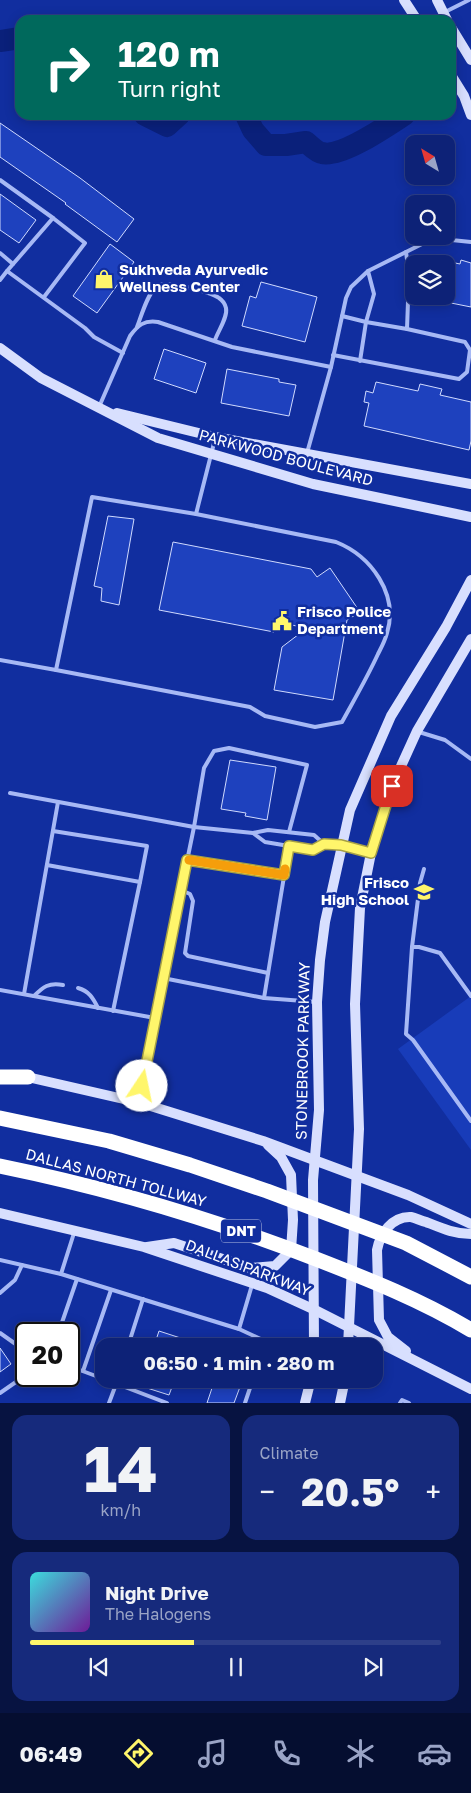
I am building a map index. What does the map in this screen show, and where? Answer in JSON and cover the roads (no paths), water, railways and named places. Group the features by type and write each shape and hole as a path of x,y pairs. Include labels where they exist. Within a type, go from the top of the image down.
{"highway":[{"path":"0,1077 28,1077"},
{"name":"DALLAS NORTH TOLLWAY","path":"0,1118 109,1141 207,1170 406,1243 471,1276"},
{"name":"DALLAS NORTH TOLLWAY","path":"0,1166 63,1179 150,1202 253,1235 395,1290 471,1330"}],"main road":[{"path":"404,0 414,15"},
{"path":"436,0 444,15"},
{"path":"456,35 471,60"},
{"path":"456,84 464,96 471,115"},
{"name":"PARKWOOD BOULEVARD","path":"0,348 42,378 158,438 313,484 471,517"},
{"name":"PARKWOOD BOULEVARD","path":"99,408 215,437 471,484"},
{"name":"STONEBROOK PARKWAY","path":"314,1338 313,1180 319,1110 317,1002 325,922 350,810 390,716 446,628 471,580"},
{"path":"348,1338 359,1129 355,1004 360,908 371,853 392,786 417,731 471,639"},
{"path":"341,845 371,853"},
{"path":"0,1071 138,1102 263,1141 408,1195 471,1224"},
{"path":"144,1247 174,1243 250,1268 275,1266 291,1250 293,1220 292,1175 281,1157 263,1141"},
{"name":"DALLAS PARKWAY","path":"0,1213 144,1247 253,1283 315,1310 471,1389"},
{"path":"420,1363 396,1344 384,1330 379,1320 378,1250 380,1239 388,1226 409,1217 458,1234 471,1234"},
{"path":"305,1403 309,1388"},
{"path":"340,1403 343,1388"}],"lane":[{"path":"446,15 468,0"},
{"path":"0,180 85,243 44,298"},
{"path":"0,280 53,218"},
{"path":"307,454 346,298 351,287 368,271 434,240 471,242"},
{"path":"406,252 409,274 407,329"},
{"path":"0,253 13,264"},
{"path":"7,271 85,328 94,337 123,353"},
{"path":"360,360 366,322 374,294 368,271"},
{"path":"99,408 130,336 137,327 151,292 157,285 165,283 212,294 220,299 226,306 226,312 215,340"},
{"path":"333,356 459,380 467,372 470,350 464,342 342,316"},
{"path":"137,327 144,322 158,322 232,347 330,366"},
{"path":"196,514 215,437"},
{"path":"0,660 250,707 265,716 315,728 342,722 387,634 388,600 376,571 363,557 336,542 196,514 92,497 56,670"},
{"path":"417,731 445,740 471,759"},
{"path":"138,1102 194,827 204,768 214,751 229,748 307,765 289,832"},
{"path":"10,793 194,827 252,833 268,830 314,835 324,844"},
{"path":"24,994 58,802"},
{"path":"53,831 147,846 113,1011"},
{"path":"252,833 266,842 313,850 324,844 341,845"},
{"path":"264,998 289,846"},
{"path":"187,860 284,875"},
{"path":"47,865 140,882"},
{"path":"424,869 420,884 412,947 406,1034 413,1040 471,1121"},
{"path":"181,890 190,894 193,901 185,952 188,956 268,973"},
{"path":"412,947 440,953 471,996"},
{"path":"163,978 264,998 317,1002"},
{"path":"34,996 44,986 54,983 63,985"},
{"path":"78,988 84,989 92,997 98,1008"},
{"path":"0,990 155,1018"},
{"path":"61,1274 74,1230"},
{"path":"0,1260 61,1274 240,1329 259,1338"},
{"path":"0,1293 15,1280 22,1265"},
{"path":"62,1322 77,1279"},
{"path":"240,1329 253,1283"},
{"path":"83,1371 112,1290"},
{"path":"131,1338 143,1299"},
{"path":"0,1333 15,1344"},
{"path":"80,1370 95,1376"},
{"path":"0,1393 15,1383"},
{"path":"109,1403 114,1388"},
{"path":"133,1388 167,1403"},
{"path":"245,1403 250,1388"},
{"path":"400,1403 402,1400 409,1403"}],"waterway":[{"path":"0,41 15,39"},
{"path":"155,120 167,126 174,120"},
{"path":"248,120 253,130 266,145 306,142 322,153 340,151 352,146 396,120"}],"place":[{"name":"Sukhveda Ayurvedic Wellness Center","path":"104,279"},
{"name":"Frisco Police Department","path":"282,621"},
{"name":"Frisco High School","path":"424,892"}]}
